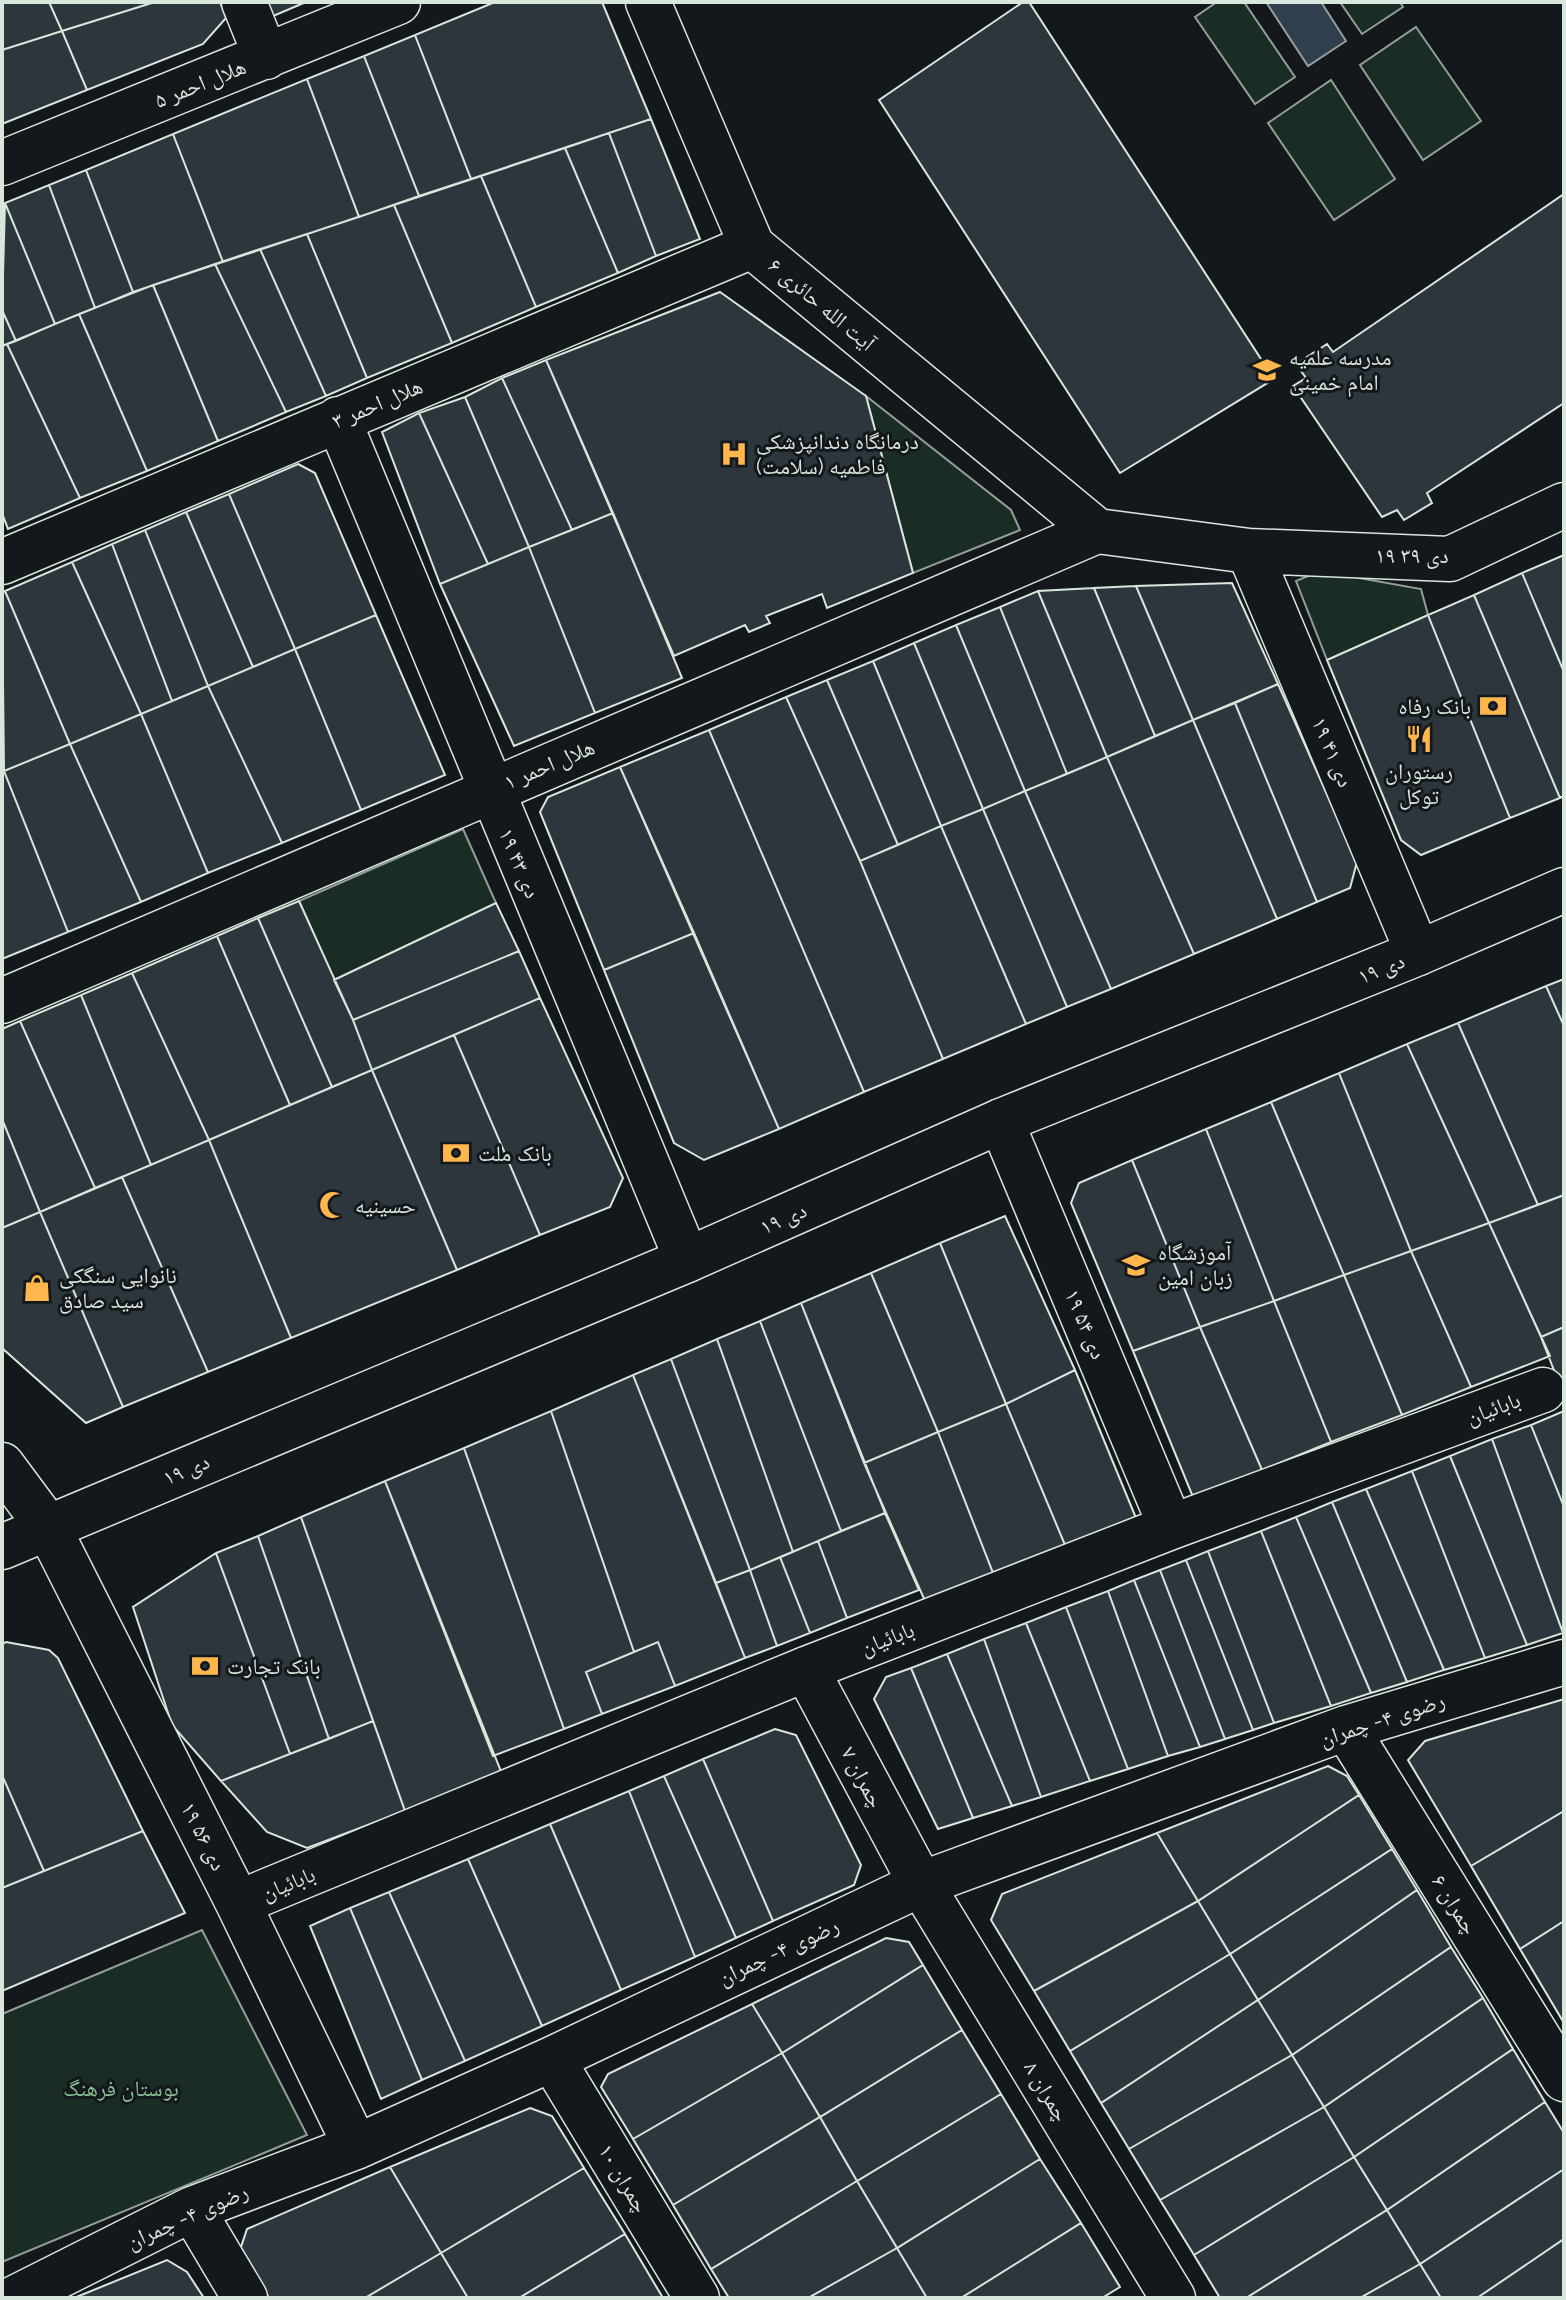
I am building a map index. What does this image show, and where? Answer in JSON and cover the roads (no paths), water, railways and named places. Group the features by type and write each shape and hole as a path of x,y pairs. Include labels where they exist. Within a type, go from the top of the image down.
{"street":[{"path":"244,2 266,57"},
{"name":"هلال احمر ۵","path":"2,163 398,2"},
{"name":"آیت الله حائری ۶","path":"648,2 752,246 1097,531"},
{"name":"هلال احمر ۳","path":"2,562 752,246"},
{"name":"۱۹ دی ۴۳","path":"338,419 687,1260"},
{"name":"۱۹ دی ۳۹","path":"1097,531 1249,551 1450,559 1564,505"},
{"name":"هلال احمر ۱","path":"2,1001 1097,531"},
{"name":"۱۹ دی ۴۱","path":"1249,551 1418,953"},
{"name":"۱۹ دی","path":"2,1547 687,1260 1001,1121 1418,953 1564,890"},
{"name":"۱۹ دی ۵۴","path":"1001,1121 1171,1527"},
{"name":"بابائیان","path":"238,1903 806,1669 1171,1527 1543,1390"},
{"name":"۱۹ دی ۵۶","path":"2,1465 48,1527 238,1903 356,2147"},
{"name":"رضوی ۴- چمران","path":"15,2298 192,2209 356,2147 552,2059 921,1884 1346,1728 1564,1662"},
{"name":"چمران ۷","path":"806,1669 921,1884"},
{"name":"چمران ۶","path":"1346,1728 1564,2079"},
{"name":"چمران ۸","path":"921,1884 1173,2298"},
{"name":"چمران ۱۰","path":"552,2059 697,2298"},
{"path":"192,2209 245,2298"}],"water":[{"path":"1266,2 1321,2 1346,41 1308,66"}],"place":[{"name":"مدرسه علمیه امام خمینی","path":"1267,370"},
{"name":"درمانگاه دندانپزشکی فاطمیه (سلامت)","path":"734,454"},
{"name":"بانک رفاه","path":"1493,706"},
{"name":"رستوران توکل","path":"1419,739"},
{"name":"بانک ملت","path":"456,1153"},
{"name":"حسینیه","path":"333,1205"},
{"name":"آموزشگاه زبان امین","path":"1136,1265"},
{"name":"نانوایی سنگکی سید صادق","path":"37,1288"},
{"name":"بانک تجارت","path":"205,1666"}],"park label":[{"name":"بوستان فرهنگ","path":"121,2088"}]}
